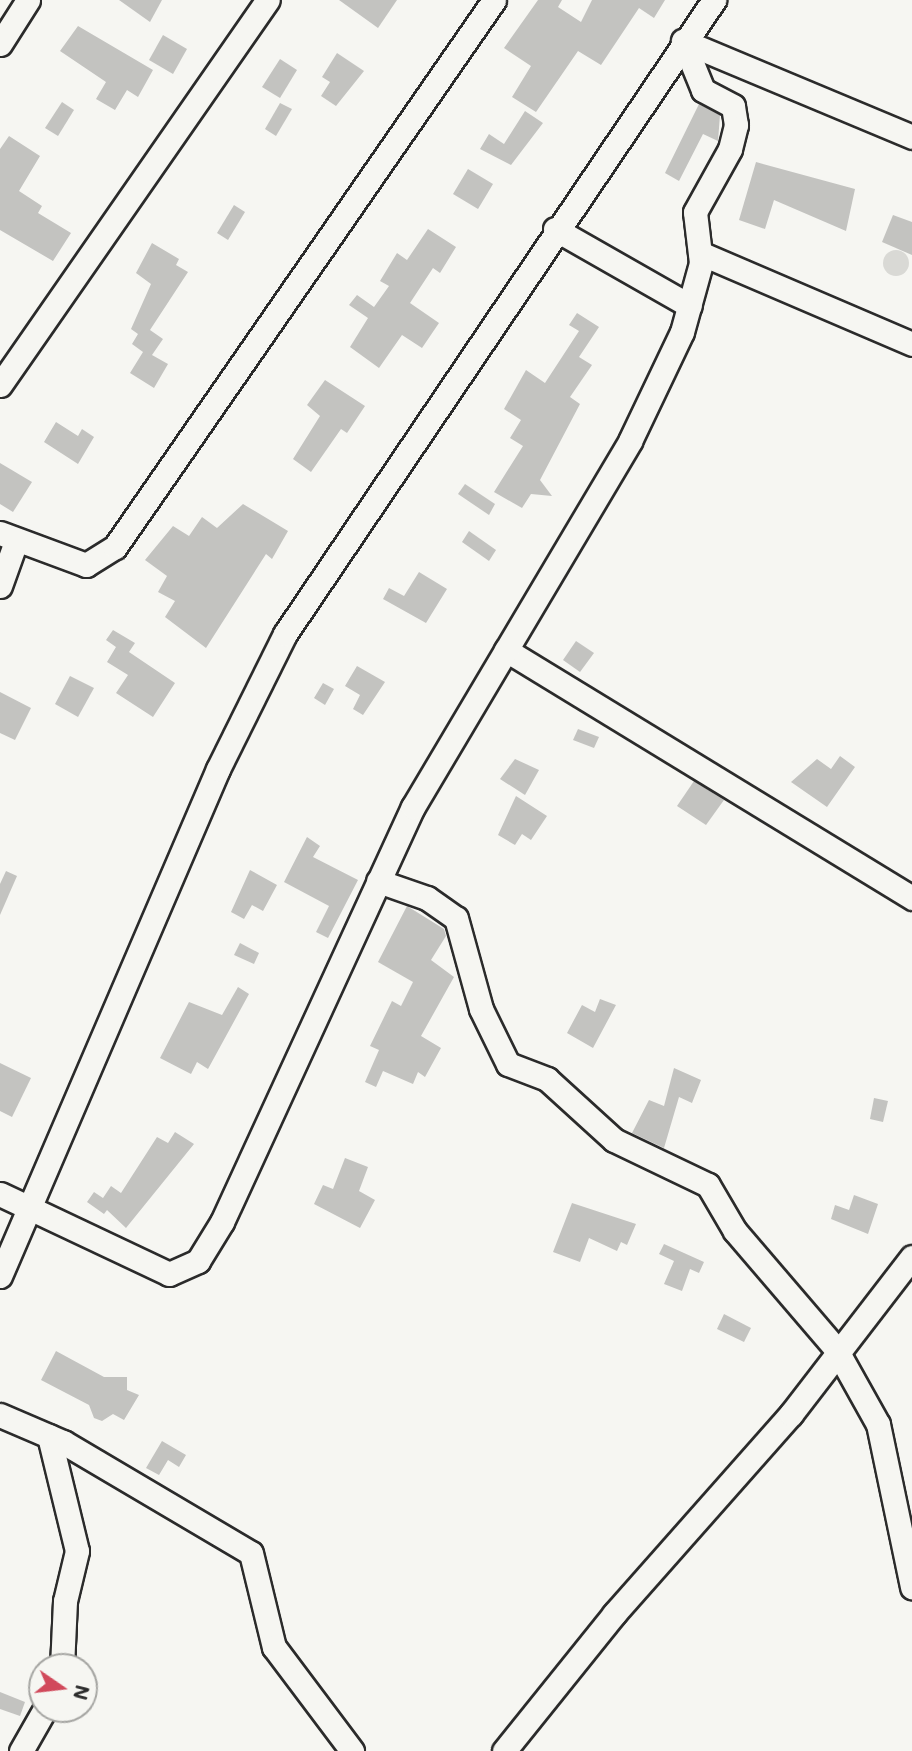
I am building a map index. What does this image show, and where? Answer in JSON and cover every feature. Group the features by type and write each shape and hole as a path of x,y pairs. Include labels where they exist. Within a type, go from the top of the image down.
{"street":[{"path":"0,44 28,0"},
{"path":"0,385 268,0"},
{"path":"0,586 8,537 86,565 115,547 494,0"},
{"path":"0,1276 24,1209 218,769 285,635 555,229 714,0"},
{"path":"683,41 912,137"},
{"path":"0,1194 24,1209 169,1274 198,1261 222,1222 413,807 630,441 690,306 700,253 695,212 730,149 736,125 733,106 703,90 683,41"},
{"path":"555,229 690,306"},
{"path":"700,253 912,344"},
{"path":"506,650 912,898"},
{"path":"378,881 427,898 456,918 481,1009 508,1064 547,1079 614,1140 708,1185 734,1231 836,1349 878,1424 912,1587"},
{"path":"504,1751 614,1614 791,1414 836,1349 912,1257"},
{"path":"0,1415 49,1436 251,1553 274,1647 352,1751"},
{"path":"49,1436 77,1551 65,1601 63,1653"},
{"path":"20,1751 37,1723"}],"shaded area":[{"path":"896,250 905,254 909,263 905,272 896,276 887,272 883,263 887,254"}],"building":[{"path":"119,0 162,0 150,22"},
{"path":"339,0 397,0 378,28"},
{"path":"538,0 562,0 558,7 581,22 592,0 665,0 654,18 639,8 601,65 578,51 536,112 512,97 531,66 504,48"},
{"path":"78,26 153,70 138,97 127,90 115,110 96,99 106,82 60,51"},
{"path":"163,35 187,49 173,74 149,60"},
{"path":"337,53 364,71 336,106 321,96 330,82 322,77"},
{"path":"280,59 297,70 280,98 262,87"},
{"path":"62,102 74,110 58,136 45,128"},
{"path":"280,103 292,109 276,136 265,129"},
{"path":"699,104 720,115 718,141 703,134 679,181 665,173"},
{"path":"525,111 543,123 511,165 480,149 489,134 504,144"},
{"path":"9,136 40,156 19,191 42,206 38,213 71,233 53,261 0,230 0,149"},
{"path":"756,162 855,189 846,231 774,200 765,229 739,220"},
{"path":"468,169 493,184 478,209 453,194"},
{"path":"234,205 245,212 228,240 217,233"},
{"path":"893,215 912,222 912,255 882,242"},
{"path":"428,229 456,247 440,273 433,268 410,303 439,323 422,348 402,335 379,368 350,347 368,318 349,305 357,295 374,307 389,286 380,281 397,253 407,260"},
{"path":"152,243 179,259 176,265 188,272 150,330 163,339 152,355 168,364 154,388 130,373 143,352 132,344 138,334 131,329 151,284 136,273"},
{"path":"577,313 599,327 579,357 592,365 570,397 580,404 540,480 552,496 531,494 522,508 494,492 523,446 510,438 521,420 504,409 526,370 545,383 579,331 569,325"},
{"path":"325,380 365,406 347,433 341,429 311,472 293,459 320,416 307,405"},
{"path":"56,422 78,436 82,429 94,437 78,464 44,442"},
{"path":"0,463 32,482 13,512 0,504"},
{"path":"465,484 495,504 489,515 458,494"},
{"path":"243,504 288,531 272,559 266,554 206,648 165,617 175,601 158,592 167,576 145,560 173,526 189,536 202,517 217,528"},
{"path":"469,531 496,550 489,561 462,542"},
{"path":"419,572 447,589 426,623 383,599 389,588 404,596"},
{"path":"113,630 135,643 129,652 175,683 153,717 116,693 128,675 107,662 116,647 106,640"},
{"path":"576,641 594,653 580,672 563,660"},
{"path":"357,666 385,682 363,715 353,709 360,695 345,686"},
{"path":"70,676 94,688 78,717 55,704"},
{"path":"323,683 334,689 325,705 314,698"},
{"path":"0,692 31,708 15,740 0,733"},
{"path":"578,729 599,737 594,748 573,740"},
{"path":"840,756 855,767 827,807 791,782 817,759 831,769"},
{"path":"515,759 539,770 525,795 500,779"},
{"path":"694,781 724,800 706,825 677,806"},
{"path":"516,796 547,816 531,840 522,834 515,845 498,835"},
{"path":"307,837 320,846 313,857 358,880 328,938 316,932 329,906 284,882"},
{"path":"250,870 277,885 263,911 252,905 244,919 231,912"},
{"path":"6,871 17,876 0,915 0,884"},
{"path":"407,906 444,929 446,936 431,960 454,977 421,1036 441,1048 425,1077 418,1072 413,1084 383,1071 376,1087 365,1082 379,1050 370,1046 392,1001 401,1006 413,982 378,962"},
{"path":"240,943 259,953 254,964 234,955"},
{"path":"238,987 249,994 208,1069 197,1062 191,1074 160,1058 189,1002 222,1015"},
{"path":"600,999 616,1005 593,1048 567,1033 582,1005 595,1012"},
{"path":"0,1063 31,1078 12,1117 0,1111"},
{"path":"674,1068 701,1080 692,1103 679,1097 664,1148 632,1133 649,1100 664,1106"},
{"path":"874,1098 888,1101 883,1122 870,1119"},
{"path":"175,1132 194,1144 126,1228 107,1210 104,1214 87,1202 94,1192 103,1198 111,1186 121,1193 157,1137 168,1143"},
{"path":"345,1158 368,1167 359,1191 375,1200 360,1228 314,1204 323,1185 333,1189"},
{"path":"854,1195 878,1204 868,1234 831,1219 835,1205 849,1210"},
{"path":"572,1203 636,1224 627,1245 621,1242 617,1251 589,1238 580,1262 553,1252"},
{"path":"664,1244 704,1262 699,1273 690,1269 682,1291 664,1284 674,1261 659,1254"},
{"path":"724,1314 751,1328 744,1342 717,1329"},
{"path":"56,1351 104,1377 127,1377 127,1390 139,1395 124,1420 113,1414 102,1421 94,1418 89,1405 41,1380"},
{"path":"162,1441 186,1455 179,1467 168,1460 159,1475 146,1468"},
{"path":"0,1692 25,1702 20,1716 0,1709"}]}
